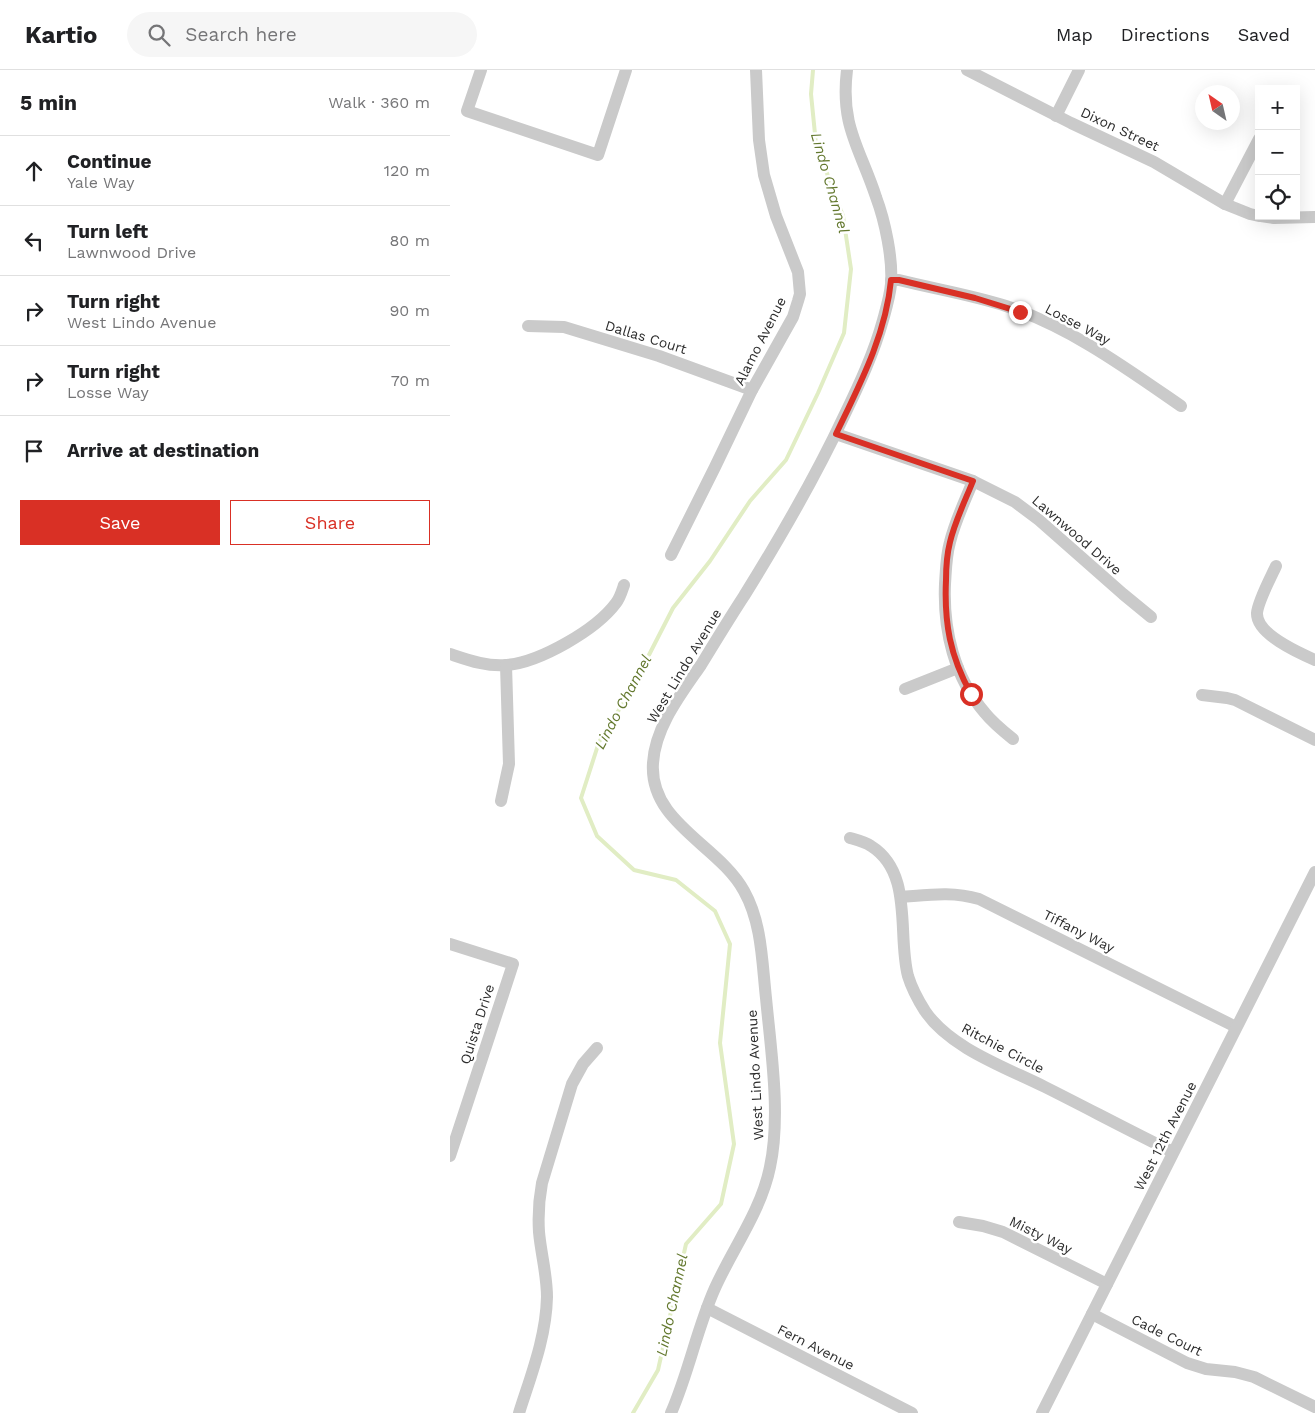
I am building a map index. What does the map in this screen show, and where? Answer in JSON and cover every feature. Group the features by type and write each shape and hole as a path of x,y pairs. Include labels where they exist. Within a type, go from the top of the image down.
{"street":[{"path":"481,70 467,111 598,155 626,70"},
{"name":"Alamo Avenue","path":"671,554 716,467 752,390 793,317 800,294 798,272 776,216 764,175 759,140 756,70"},
{"name":"West Lindo Avenue","path":"671,1413 707,1308 762,1193 770,1168 774,1113 765,990 758,928 747,895 729,868 684,828 667,809 659,796 654,781 654,759 658,740 671,711 761,568 836,434 875,345 883,319 891,280 887,241 881,212 848,122 846,98 847,70"},
{"name":"Dixon Street","path":"967,70 1056,116 1154,162 1225,204 1255,215"},
{"path":"1056,116 1080,70"},
{"path":"1225,204 1255,148"},
{"name":"Dixon Street","path":"1300,217 1315,217"},
{"name":"Losse Way","path":"891,280 899,280 1006,306 1035,318 1098,350 1181,406"},
{"name":"Dallas Court","path":"528,326 564,327 659,356 752,390"},
{"name":"Lawnwood Drive","path":"836,434 973,481 1001,494 1027,510 1151,617"},
{"path":"973,481 949,548 946,568 946,627 958,668 978,705 993,722 1013,739"},
{"path":"1276,566 1258,608 1260,622 1270,634 1283,644 1315,660"},
{"path":"450,654 488,664 506,665 519,663 545,654 574,638 613,608 624,585"},
{"path":"501,801 509,764 506,665"},
{"path":"906,689 958,668"},
{"path":"1202,695 1219,696 1235,700 1315,740"},
{"name":"Ritchie Circle","path":"850,838 871,846 885,859 895,878 901,898 904,951 908,976 918,1000 933,1022 978,1054 1173,1152"},
{"name":"West 12th Avenue","path":"1042,1413 1315,872"},
{"name":"Tiffany Way","path":"901,898 948,893 979,899 1236,1028"},
{"name":"Quista Drive","path":"450,944 512,964 450,1156"},
{"path":"519,1413 540,1346 546,1312 546,1279 539,1231 542,1182 572,1084 583,1064 597,1048"},
{"name":"Misty Way","path":"959,1222 1003,1232 1107,1284"},
{"name":"Fern Avenue","path":"707,1308 912,1413"},
{"name":"Cade Court","path":"1092,1314 1187,1363 1206,1369 1234,1372 1254,1377 1315,1407"}],"waterway":[{"name":"Lindo Channel","path":"633,1413 658,1370 686,1244 721,1204 734,1144 720,1043 730,944 715,911 676,880 634,870 597,836 581,798 599,742 630,692 673,608 710,561 750,501 786,460 844,333 851,269 843,216 816,144 811,94 813,70"}],"route":[{"path":"971,694 958,668 949,640 946,627 945,593 950,542 973,481 836,434 875,345 883,319 891,280 899,280 959,294 1006,306 1020,312"}]}
